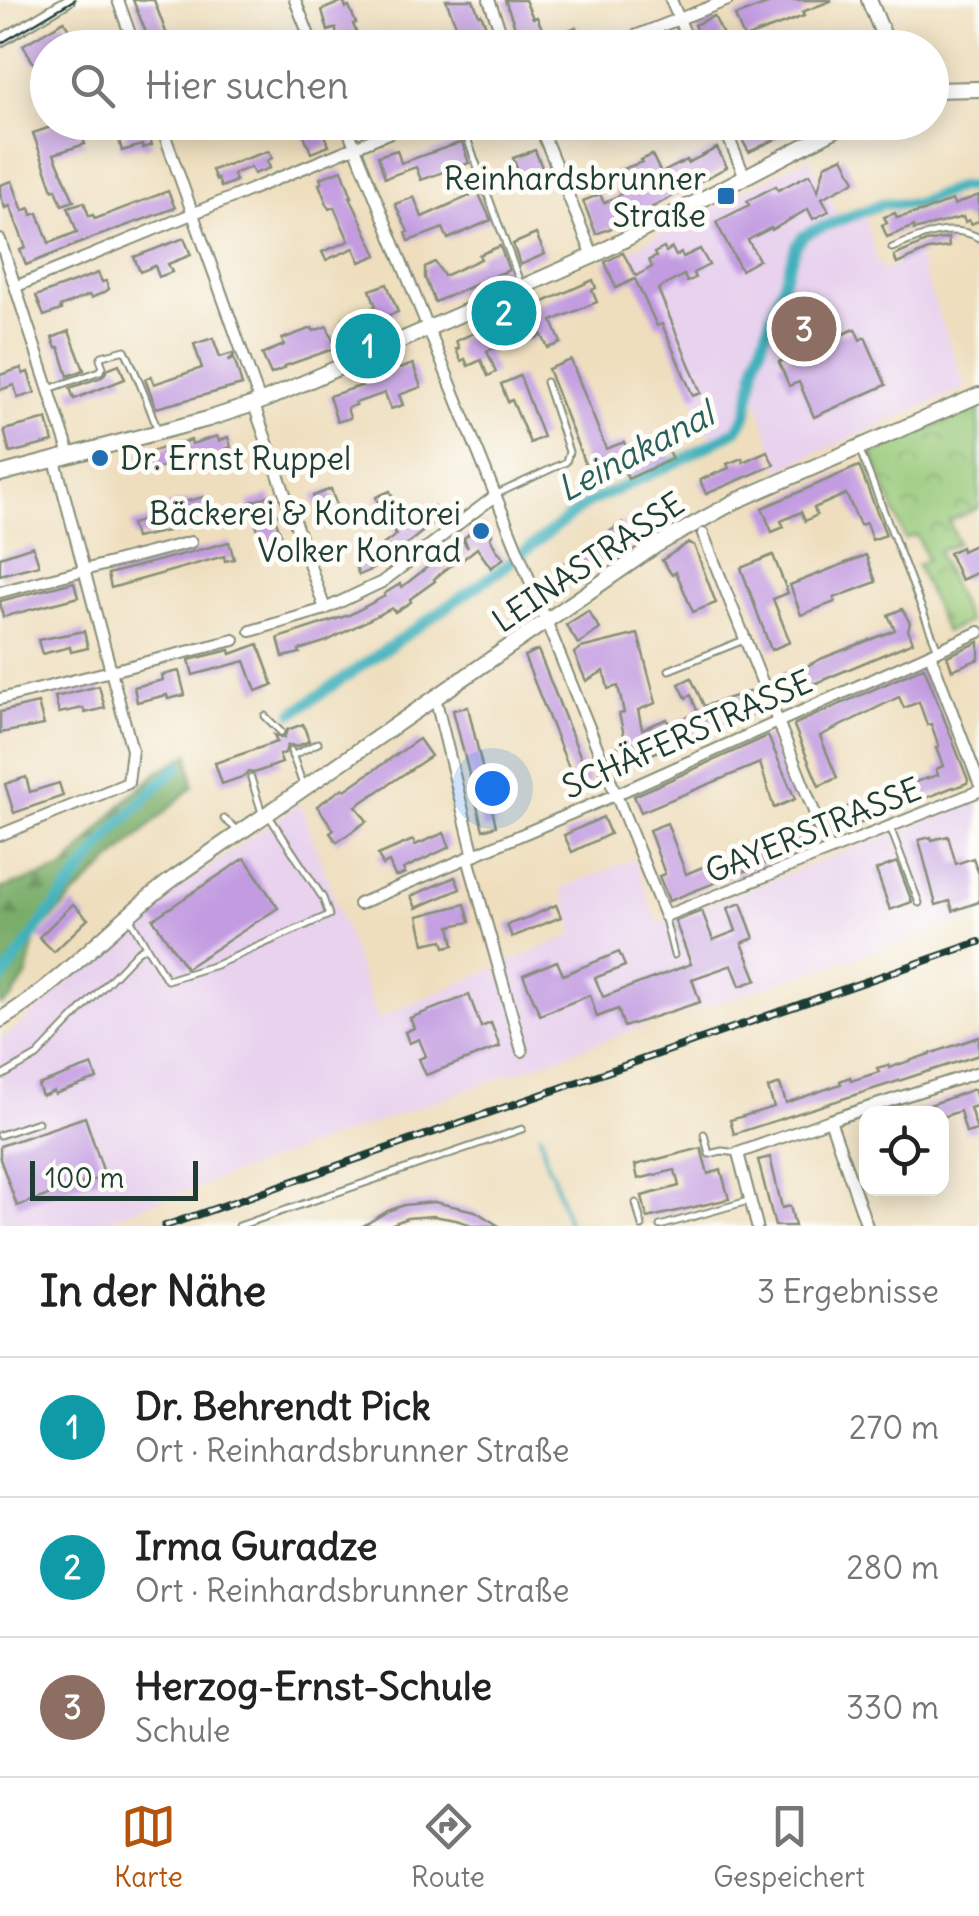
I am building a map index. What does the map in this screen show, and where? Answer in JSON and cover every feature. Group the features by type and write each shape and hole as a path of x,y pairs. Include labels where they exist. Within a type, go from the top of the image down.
{"street":[{"path":"0,41 70,0"},
{"path":"118,0 128,30"},
{"path":"295,0 307,30"},
{"path":"488,0 500,30"},
{"path":"671,0 684,30"},
{"path":"651,30 728,0"},
{"path":"869,0 882,30"},
{"path":"949,90 979,89"},
{"path":"166,140 325,610"},
{"path":"352,140 664,916"},
{"path":"16,286 374,140"},
{"path":"545,140 593,256"},
{"path":"730,140 745,177"},
{"path":"0,474 257,403 593,256 816,140"},
{"path":"0,240 49,389 84,570 132,750 128,783 0,835"},
{"name":"LEINASTRASSE","path":"0,1020 32,998 156,891 655,546 754,492 979,394"},
{"path":"252,631 325,610 382,582 494,496"},
{"path":"703,534 829,850"},
{"path":"0,592 191,542"},
{"name":"SCHÄFERSTRASSE","path":"359,904 979,632"},
{"path":"0,699 234,640"},
{"path":"934,652 979,787"},
{"path":"435,697 471,857 522,1050"},
{"name":"GAYERSTRASSE","path":"664,916 979,787"},
{"path":"757,1226 738,1153 979,1072"},
{"path":"830,1120 867,1226"}],"lane":[{"path":"468,140 522,288"},
{"path":"892,248 934,232 970,233 979,238"},
{"path":"49,389 100,372 102,356 124,350 141,383 158,432"},
{"path":"494,496 566,462 570,452 546,382"},
{"path":"858,447 934,652"},
{"path":"669,670 746,639"},
{"path":"265,716 281,732"},
{"path":"304,788 292,754 318,743"},
{"path":"128,915 168,980 216,964 329,915 323,898 256,821 250,778"},
{"path":"224,819 256,821"},
{"path":"890,826 919,903"},
{"path":"664,916 674,955"},
{"path":"0,1077 37,1056 146,946"},
{"path":"0,1135 38,1122"},
{"path":"240,1226 522,1129"},
{"path":"704,1134 709,1154 738,1153"},
{"path":"660,1226 750,1201"},
{"path":"636,1203 642,1226"}],"shaded area":[{"path":"809,157 842,222 864,214 883,270 917,256 966,388 780,469 756,398 752,399 750,411 736,434 714,445 630,250"},
{"path":"979,800 979,917 636,1029 88,1226 2,1226 0,1038 11,1033 150,909 300,803 377,1019 575,934 562,888 634,859 658,924"}],"green space":[{"path":"979,407 979,508 949,521 958,543 938,552 968,622 945,632 917,565 927,560 917,535 905,539 872,453"},
{"path":"189,754 193,786 36,936 27,975 12,998 0,1005 0,889 64,869 122,804 159,771"}],"building":[{"path":"133,0 154,0 165,30 145,30"},
{"path":"446,0 473,0 488,30 458,30"},
{"path":"505,0 525,0 543,30 516,30"},
{"path":"778,0 831,0 802,12 804,16 766,30 741,30 735,16"},
{"path":"343,1 356,23 356,30 328,30 322,10"},
{"path":"714,16 721,30 696,30 694,25"},
{"path":"64,21 70,30 49,30"},
{"path":"35,140 84,140 85,144 54,154 74,201 62,205 56,189 53,190"},
{"path":"119,140 150,140 152,145 142,145 122,151"},
{"path":"306,140 327,140 329,146 311,153"},
{"path":"742,140 774,140 749,152"},
{"path":"462,142 469,163 421,180 416,167 385,178 378,156 397,150 401,163"},
{"path":"717,148 727,167 596,234 583,201 600,194 604,203 621,194 612,173 652,155 661,173"},
{"path":"535,150 545,175 523,184 513,158"},
{"path":"269,151 270,168 254,174 251,167 233,174 236,181 221,187 216,180 212,170"},
{"path":"843,157 855,181 822,198 829,211 813,219 808,209 748,240 759,260 741,270 716,222 776,186 778,190 810,174 818,191 825,165"},
{"path":"342,170 377,255 360,262 354,248 326,260 322,252 349,241 319,184 320,178"},
{"path":"12,181 23,211 30,208 32,215 38,213 49,243 77,232 68,207 84,202 89,216 95,219 168,191 175,208 26,265 20,250 26,248 10,206 5,208 0,194 0,185"},
{"path":"478,192 491,220 448,239 443,228 409,241 395,204 414,197 422,217"},
{"path":"979,195 979,221 971,224 963,217 914,230 914,226 887,237 882,225 887,223 884,217 895,213 897,218"},
{"path":"536,234 545,254 520,265 513,244"},
{"path":"184,238 191,255 168,264 172,272 159,277 155,266 140,272 134,257"},
{"path":"948,238 949,247 928,250 897,264 894,256 926,242"},
{"path":"500,246 509,270 435,302 425,278 425,267 435,262 444,276"},
{"path":"664,248 666,252 672,248 676,256 681,253 683,257 700,249 709,265 693,273 695,278 687,282 684,275 658,289 701,393 693,396 662,324 657,326 635,279 616,288 605,262 623,253 636,276 652,267 649,260"},
{"path":"98,273 109,289 44,316 36,296"},
{"path":"593,280 597,302 552,321 561,343 548,348 542,335 527,342 524,334 487,351 496,372 488,376 481,360 468,366 465,359 461,361 456,341"},
{"path":"387,284 398,312 373,321 376,329 351,339 343,319 376,306 370,290"},
{"path":"327,326 336,348 271,374 262,354 284,345 282,339"},
{"path":"855,329 860,340 865,337 886,385 814,417 799,382 789,386 779,362"},
{"path":"69,331 84,370 68,376 52,338"},
{"path":"213,338 220,357 233,353 228,361 234,358 242,385 156,408 145,379 151,376 154,384 202,368 194,344"},
{"path":"571,360 606,449 624,442 633,465 651,457 649,451 665,444 672,459 628,479 620,459 588,472 548,369"},
{"path":"119,364 125,379 74,399 70,388 102,377"},
{"path":"413,364 421,387 399,395 403,405 391,409 385,393 355,403 347,408 350,418 337,422 329,396"},
{"path":"21,368 23,374 28,372 35,393 18,398 14,385 0,390 0,375"},
{"path":"520,376 543,437 530,443 501,384"},
{"path":"47,419 53,442 10,453 4,430"},
{"path":"217,436 219,441 228,437 231,447 225,449 227,455 205,455 147,471 142,454"},
{"path":"767,451 774,465 706,494 700,480 729,468 727,464 742,458 743,462"},
{"path":"859,466 886,535 872,540 866,523 860,525 846,494 814,508 817,515 805,521 801,512 781,521 784,527 772,532 762,508"},
{"path":"331,489 342,522 325,528 313,496"},
{"path":"390,491 405,529 434,506 442,516 359,575 354,563 378,552 396,535 376,497"},
{"path":"270,495 289,555 279,559 275,547 266,551 248,503"},
{"path":"204,497 207,511 178,518 181,528 135,538 131,524 158,517 156,509"},
{"path":"482,523 504,558 491,568 477,548 395,612 392,608 327,641 283,657 278,638 349,615 400,584 402,587 462,540 468,548 464,538"},
{"path":"622,523 633,539 574,580 563,564"},
{"path":"229,542 234,559 225,561 224,556 111,588 108,574"},
{"path":"688,543 694,545 716,603 693,612 676,572 672,575 662,560"},
{"path":"979,543 979,572 961,580 949,553"},
{"path":"33,546 39,565 0,575 0,557"},
{"path":"773,555 788,593 773,599 790,642 771,650 741,568"},
{"path":"866,555 876,582 801,615 790,585"},
{"path":"74,582 78,597 3,617 0,601"},
{"path":"902,609 910,623 908,630 913,642 790,694 781,674 794,669 795,672 895,630 888,615"},
{"path":"588,611 600,629 578,644 566,625"},
{"path":"84,631 88,648 71,652 70,647 42,654 38,640"},
{"path":"638,634 656,703 638,710 642,729 667,719 669,725 698,713 691,695 686,698 679,684 691,678 704,706 751,691 758,711 702,731 624,767 616,747 626,743 618,686 608,689 604,671 586,681 574,653"},
{"path":"979,642 979,659 952,670 947,656"},
{"path":"258,644 273,685 256,691 245,661 193,675 189,660 230,650 231,654"},
{"path":"538,650 591,783 577,788 524,656"},
{"path":"924,667 967,783 840,830 830,814 938,775 936,769 943,766 931,724 927,725 919,702 904,708 899,697 820,736 837,778 819,786 795,724"},
{"path":"179,671 185,695 137,702 134,687 163,680 162,675"},
{"path":"99,686 105,708 59,713 55,697"},
{"path":"38,703 44,725 0,733 0,712"},
{"path":"468,707 496,826 483,830 453,710"},
{"path":"303,724 309,741 287,746 285,753 279,755 282,763 222,784 215,763 277,742 274,735 284,738 287,730"},
{"path":"768,736 795,799 774,808 760,763 641,812 634,796"},
{"path":"419,739 431,756 356,806 367,821 337,842 330,833 334,830 317,806"},
{"path":"26,777 30,792 59,783 63,796 14,813 5,784"},
{"path":"603,817 610,834 572,852 564,835"},
{"path":"809,822 815,838 813,844 669,901 659,876 665,874 649,830 667,823 686,874"},
{"path":"444,833 450,847 403,869 405,873 399,876 395,876 389,862 383,865 378,855 413,840 415,845"},
{"path":"948,836 956,864 973,858 979,874 979,902 953,911 950,901 936,905 919,840"},
{"path":"245,858 278,908 186,968 153,919"},
{"path":"897,862 912,902 890,910 876,870"},
{"path":"455,877 460,889 416,908 411,896"},
{"path":"741,903 754,938 742,943 757,980 740,986 732,965 692,979 700,1002 624,1027 618,1009 597,1017 590,995 540,1015 523,975 557,961 563,975 619,952 625,966 595,978 603,997 691,964 675,921 702,911 713,940 736,931 728,908"},
{"path":"73,904 88,919 54,952 39,937"},
{"path":"465,904 470,922 450,926 454,945 445,947 443,940 424,944 418,916"},
{"path":"556,905 561,917 512,937 507,925"},
{"path":"469,995 481,1027 491,1023 500,1047 426,1075 419,1059 426,1056 419,1039 409,1043 405,1032 414,1028 410,1018"},
{"path":"979,1037 979,1055 734,1134 730,1120 774,1107 768,1088 780,1084 786,1103 841,1084 850,1077 851,1081 879,1072 877,1068 889,1068"},
{"path":"92,1065 97,1079 42,1096 38,1085"},
{"path":"974,1089 979,1105 970,1108 977,1130 966,1133 960,1111 949,1115 949,1106 927,1106"},
{"path":"85,1117 105,1176 17,1206 0,1159 0,1146"},
{"path":"701,1148 708,1174 721,1170 729,1199 647,1218 642,1196 679,1186 675,1170 638,1179 635,1165"},
{"path":"770,1157 782,1208 790,1206 795,1226 775,1226 758,1160"},
{"path":"434,1202 475,1211 499,1226 468,1226 433,1216 407,1218 388,1226 363,1226 404,1205"}],"waterway":[{"name":"Leinakanal","path":"293,713 499,571 586,504 737,430 747,414 757,358 796,246 803,236 882,204 915,204 959,187 979,186"},
{"name":"Leinakanal","path":"0,983 116,828 179,765"},
{"path":"540,1134 569,1226"}],"tram line":[{"path":"0,44 74,0"}],"railway":[{"path":"165,1226 979,942"}],"place":[{"name":"Reinhardsbrunner Straße","path":"726,196"},
{"name":"Irma Guradze","path":"504,313"},
{"name":"Herzog-Ernst-Schule","path":"804,329"},
{"name":"Dr. Behrendt Pick","path":"368,346"},
{"name":"Dr. Ernst Ruppel","path":"100,458"},
{"name":"Bäckerei & Konditorei Volker Konrad","path":"481,531"}]}
